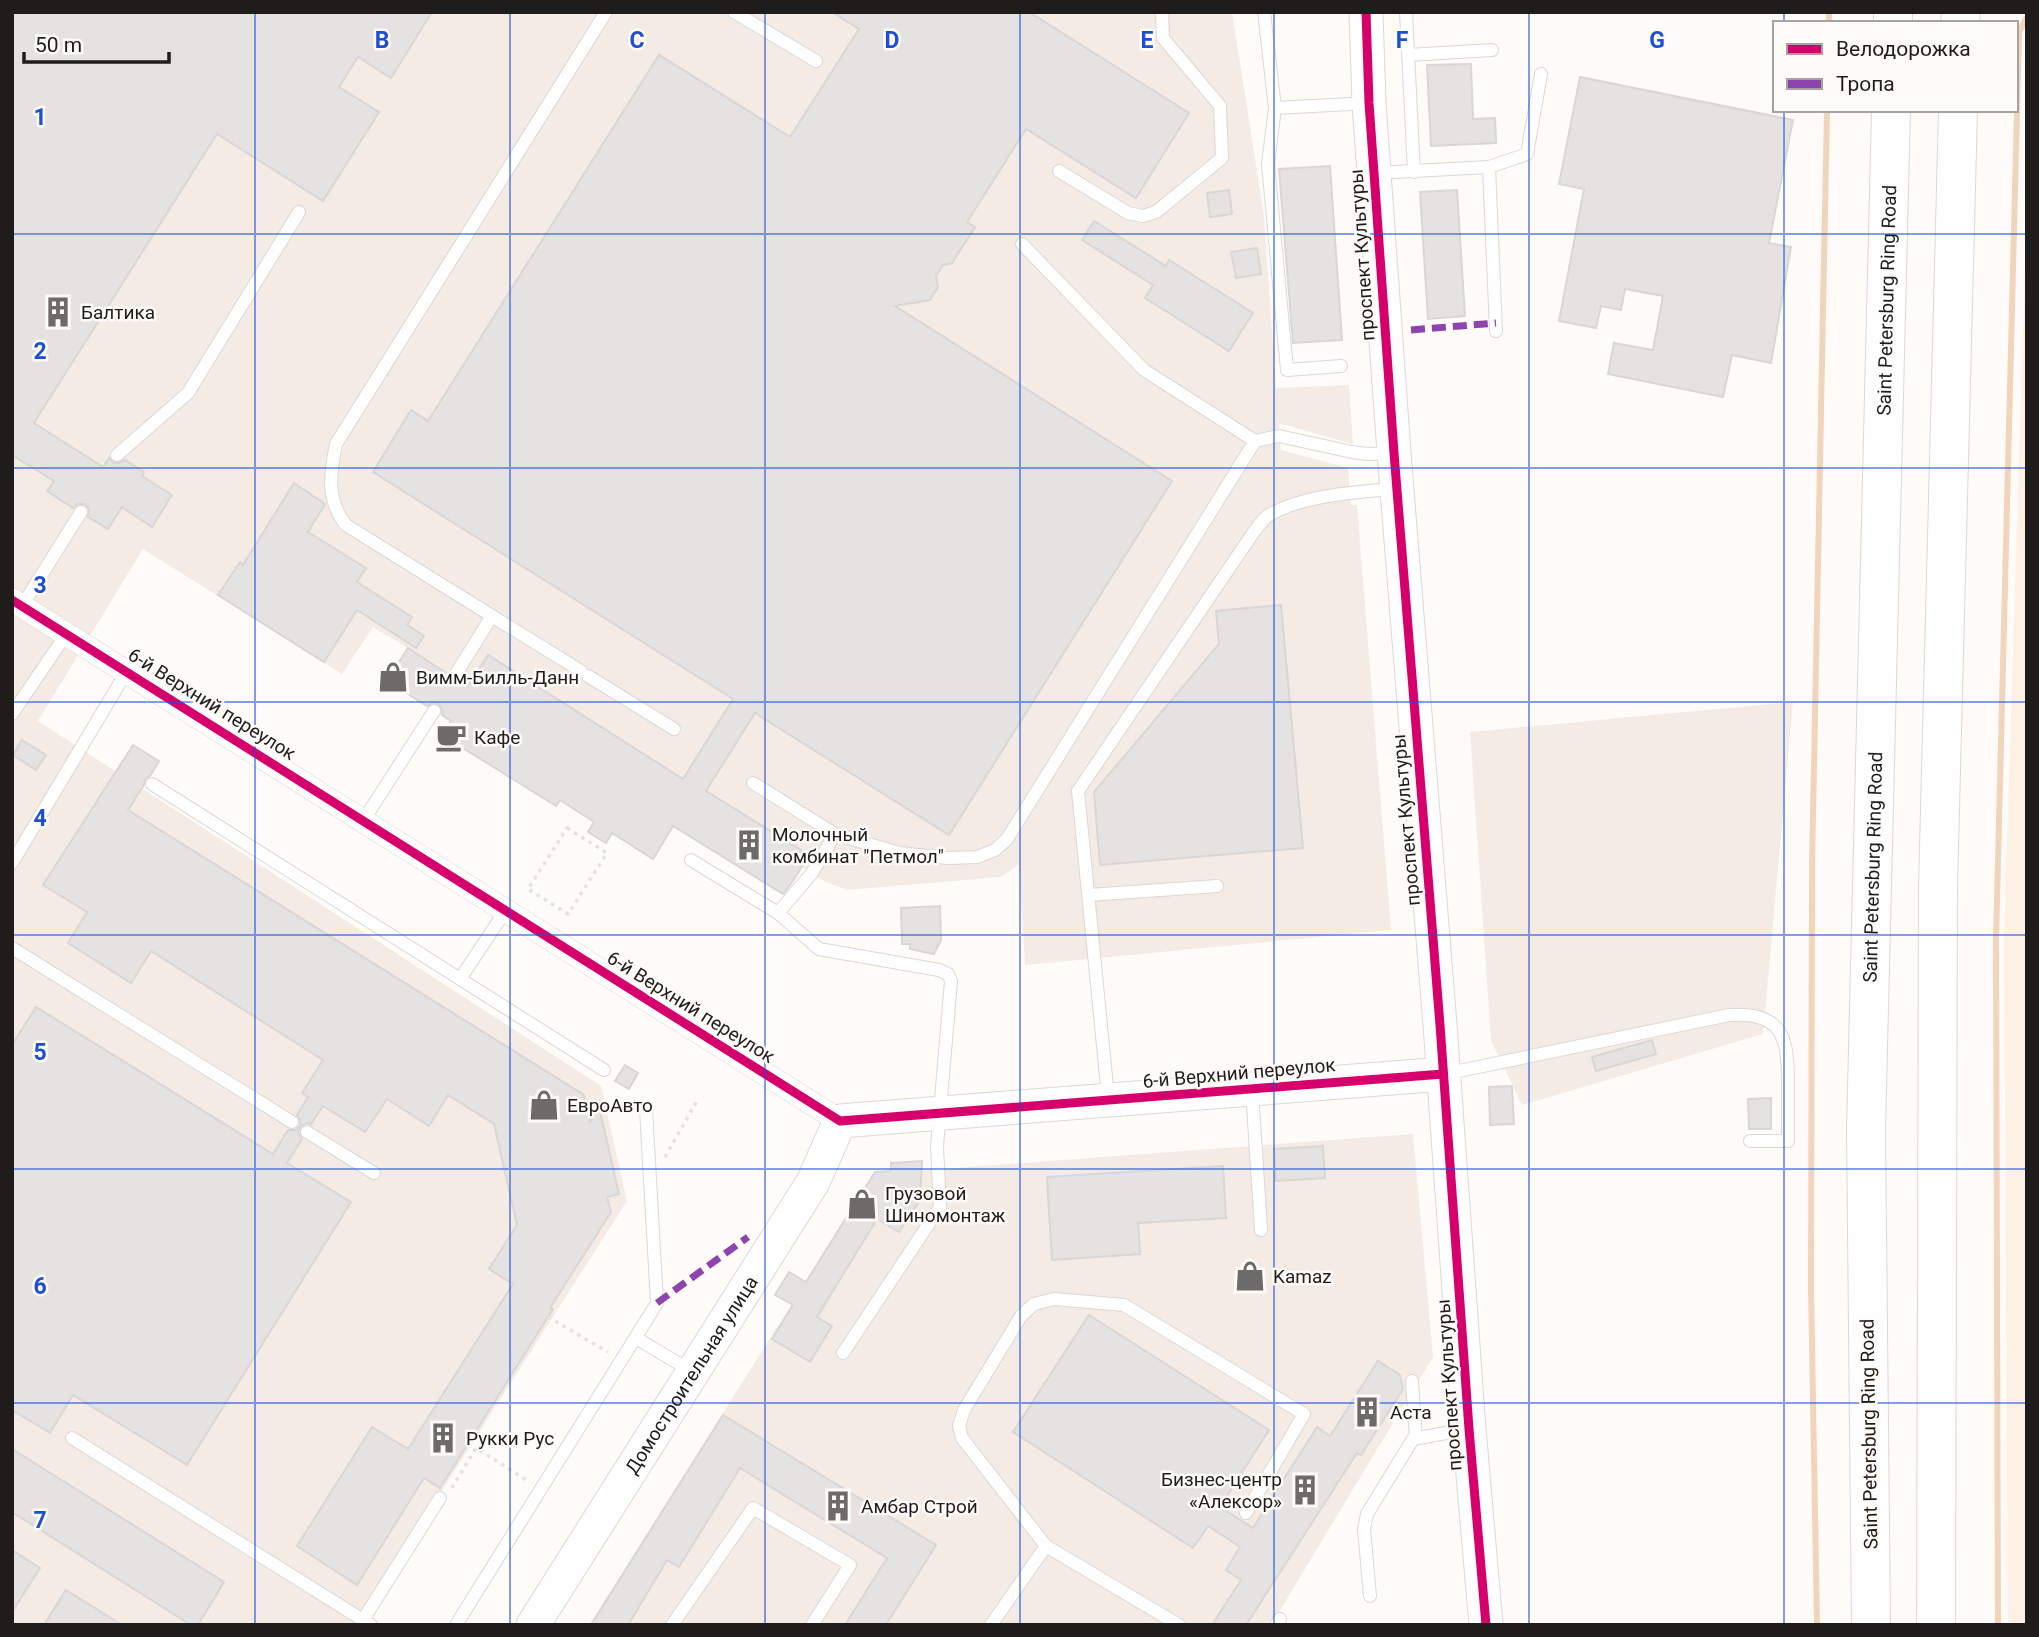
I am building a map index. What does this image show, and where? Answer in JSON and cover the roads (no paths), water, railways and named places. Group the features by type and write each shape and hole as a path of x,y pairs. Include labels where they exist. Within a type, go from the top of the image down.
{"highway":[{"name":"Saint Petersburg Ring Road","path":"1871,1625 1866,1116 1891,112"},
{"path":"1937,1625 1938,887 1958,112"}],"street":[{"name":"проспект Культуры","path":"1366,12 1369,103 1394,453 1486,1625"},
{"name":"6-й Верхний переулок","path":"17,603 841,1121 1443,1074"},
{"name":"Домостроительная улица","path":"533,1625 813,1182 841,1121"}],"lane":[{"path":"606,12 336,444 330,480 332,499 346,525 674,729"},
{"path":"734,12 816,61"},
{"path":"1059,172 1128,213 1143,216 1156,212 1222,158 1220,106 1163,38 1162,12"},
{"path":"1264,12 1275,107 1268,164 1287,370 1341,366"},
{"path":"1406,12 1414,172"},
{"path":"1408,55 1492,50"},
{"path":"1374,173 1489,167 1527,154 1541,74"},
{"path":"1275,107 1369,103"},
{"path":"1489,167 1496,331"},
{"path":"117,455 188,393 299,212"},
{"path":"1021,244 1144,370 1255,441 1279,436 1352,452 1394,453"},
{"path":"753,783 835,834 899,853 948,858 977,857 995,850 1007,839 1255,441"},
{"path":"1109,1101 1078,791 1251,536 1267,517 1292,505 1350,492 1397,489"},
{"path":"17,603 81,512"},
{"path":"454,677 492,616"},
{"path":"12,714 66,633"},
{"path":"12,863 128,671"},
{"path":"363,821 434,710"},
{"path":"152,784 604,1070"},
{"path":"778,913 813,873 835,834"},
{"path":"691,860 778,913 819,949 939,970 948,974 951,981 937,1146 940,1207 843,1353"},
{"path":"1090,895 1217,886"},
{"path":"460,979 506,910"},
{"path":"12,949 292,1122"},
{"path":"1443,1074 1729,1015 1758,1016 1770,1022 1781,1033 1787,1048 1788,1141 1750,1141"},
{"path":"1252,1089 1261,1230"},
{"path":"456,1625 657,1304 646,1109"},
{"path":"307,1132 374,1173"},
{"path":"1179,1625 1046,1546 962,1437 959,1426 964,1410 1021,1316 1034,1304 1054,1298 1124,1305 1304,1414 1246,1513"},
{"path":"636,1338 693,1372"},
{"path":"1412,1381 1416,1438"},
{"path":"1370,1596 1364,1521 1410,1441 1469,1429"},
{"path":"72,1438 367,1622 440,1498"},
{"path":"672,1625 753,1508 850,1565 812,1625"},
{"path":"991,1625 1046,1546"}],"waterway":[{"path":"1829,12 1829,21"},
{"path":"2018,71 2019,32 2027,17"},
{"path":"1817,1625 1811,1288 1812,866 1827,112"},
{"path":"1998,1625 1996,940 2017,112"}],"place":[{"name":"Балтика","path":"58,312"},
{"name":"Вимм-Билль-Данн","path":"393,677"},
{"name":"Кафе","path":"451,737"},
{"name":"Молочный комбинат \"Петмол\"","path":"749,845"},
{"name":"ЕвроАвто","path":"544,1105"},
{"name":"Грузовой Шиномонтаж","path":"862,1204"},
{"name":"Kamaz","path":"1250,1276"},
{"name":"Аста","path":"1367,1412"},
{"name":"Рукки Рус","path":"443,1438"},
{"name":"Бизнес-центр «Алексор»","path":"1305,1490"},
{"name":"Амбар Строй","path":"838,1506"}]}
